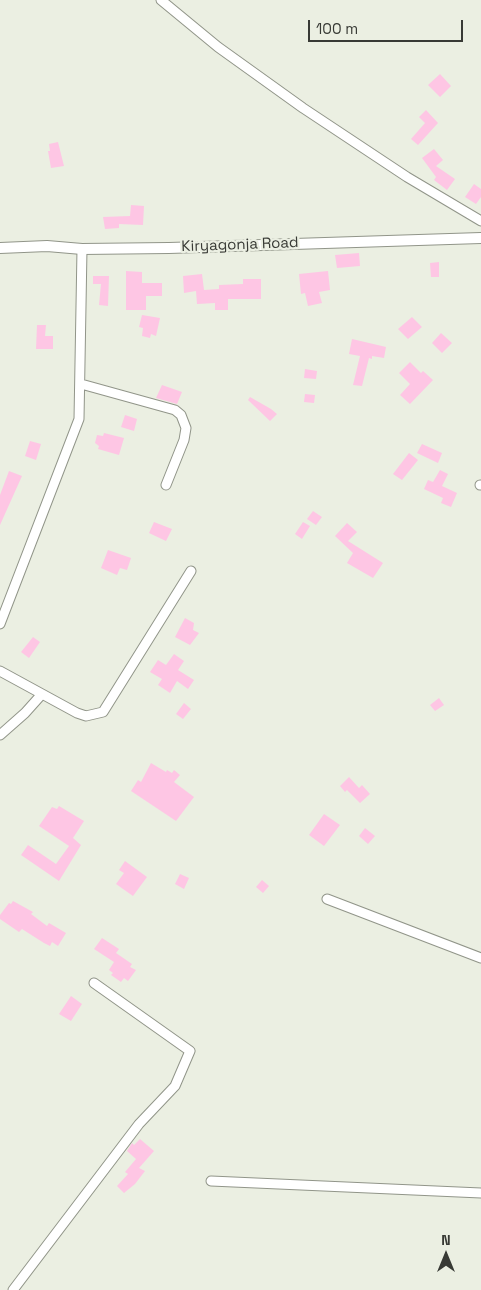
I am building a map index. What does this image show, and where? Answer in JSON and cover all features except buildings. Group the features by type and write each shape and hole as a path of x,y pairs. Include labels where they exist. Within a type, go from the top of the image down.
{"street":[{"path":"161,0 218,47 303,108 407,177 481,221"},
{"name":"Kiryagonja Road","path":"0,248 47,246 82,249 481,238"},
{"path":"0,624 79,418 82,249"},
{"path":"81,384 175,410 181,415 186,428 184,440 166,485"},
{"path":"0,670 86,716 103,712 191,571"},
{"path":"0,735 25,713 42,694"},
{"path":"327,899 481,958"},
{"path":"13,1290 139,1124 175,1086 190,1051 94,983"},
{"path":"211,1181 481,1193"}]}
